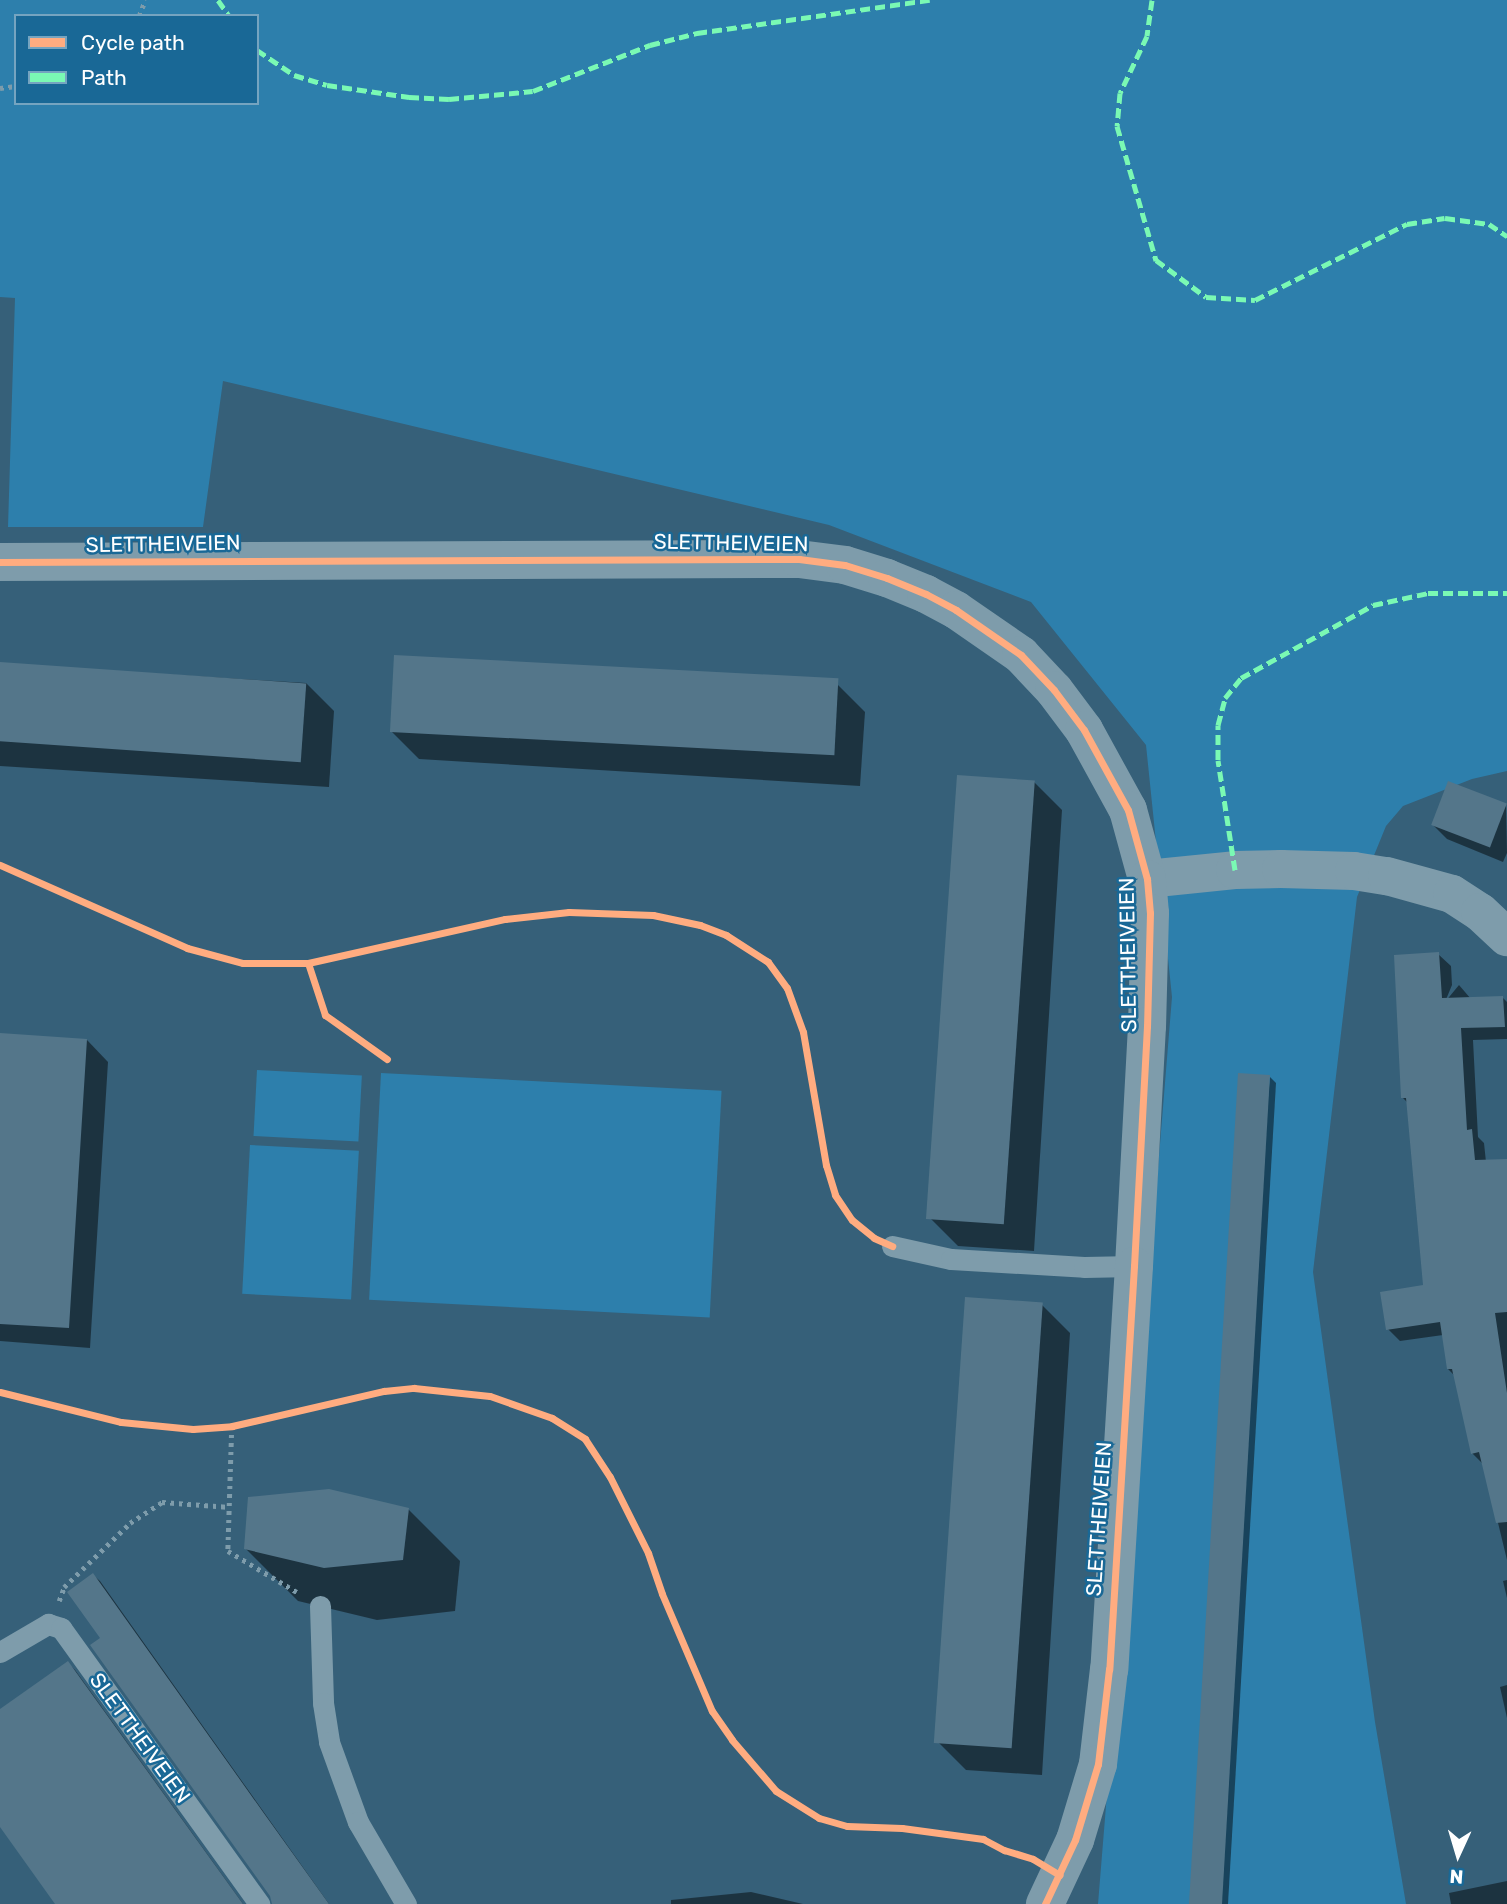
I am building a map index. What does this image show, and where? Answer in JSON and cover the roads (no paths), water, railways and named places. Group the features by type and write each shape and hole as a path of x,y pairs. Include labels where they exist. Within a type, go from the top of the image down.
{"street":[{"name":"SLETTHEIVEIEN","path":"0,562 799,559 845,565 887,578 956,610 1021,655 1084,730 1128,810 1147,879 1147,1026 1135,1266 1109,1669 1098,1764 1075,1840 1045,1904"},
{"path":"1147,879 1235,870 1281,869 1354,871 1387,876 1452,894 1480,912 1507,937"}],"lane":[{"path":"892,1246 951,1259 1084,1267 1135,1266"},
{"path":"320,1606 323,1703 329,1742 358,1822 405,1904"},
{"name":"SLETTHEIVEIEN","path":"0,1652 48,1624 61,1628 260,1904"}]}
